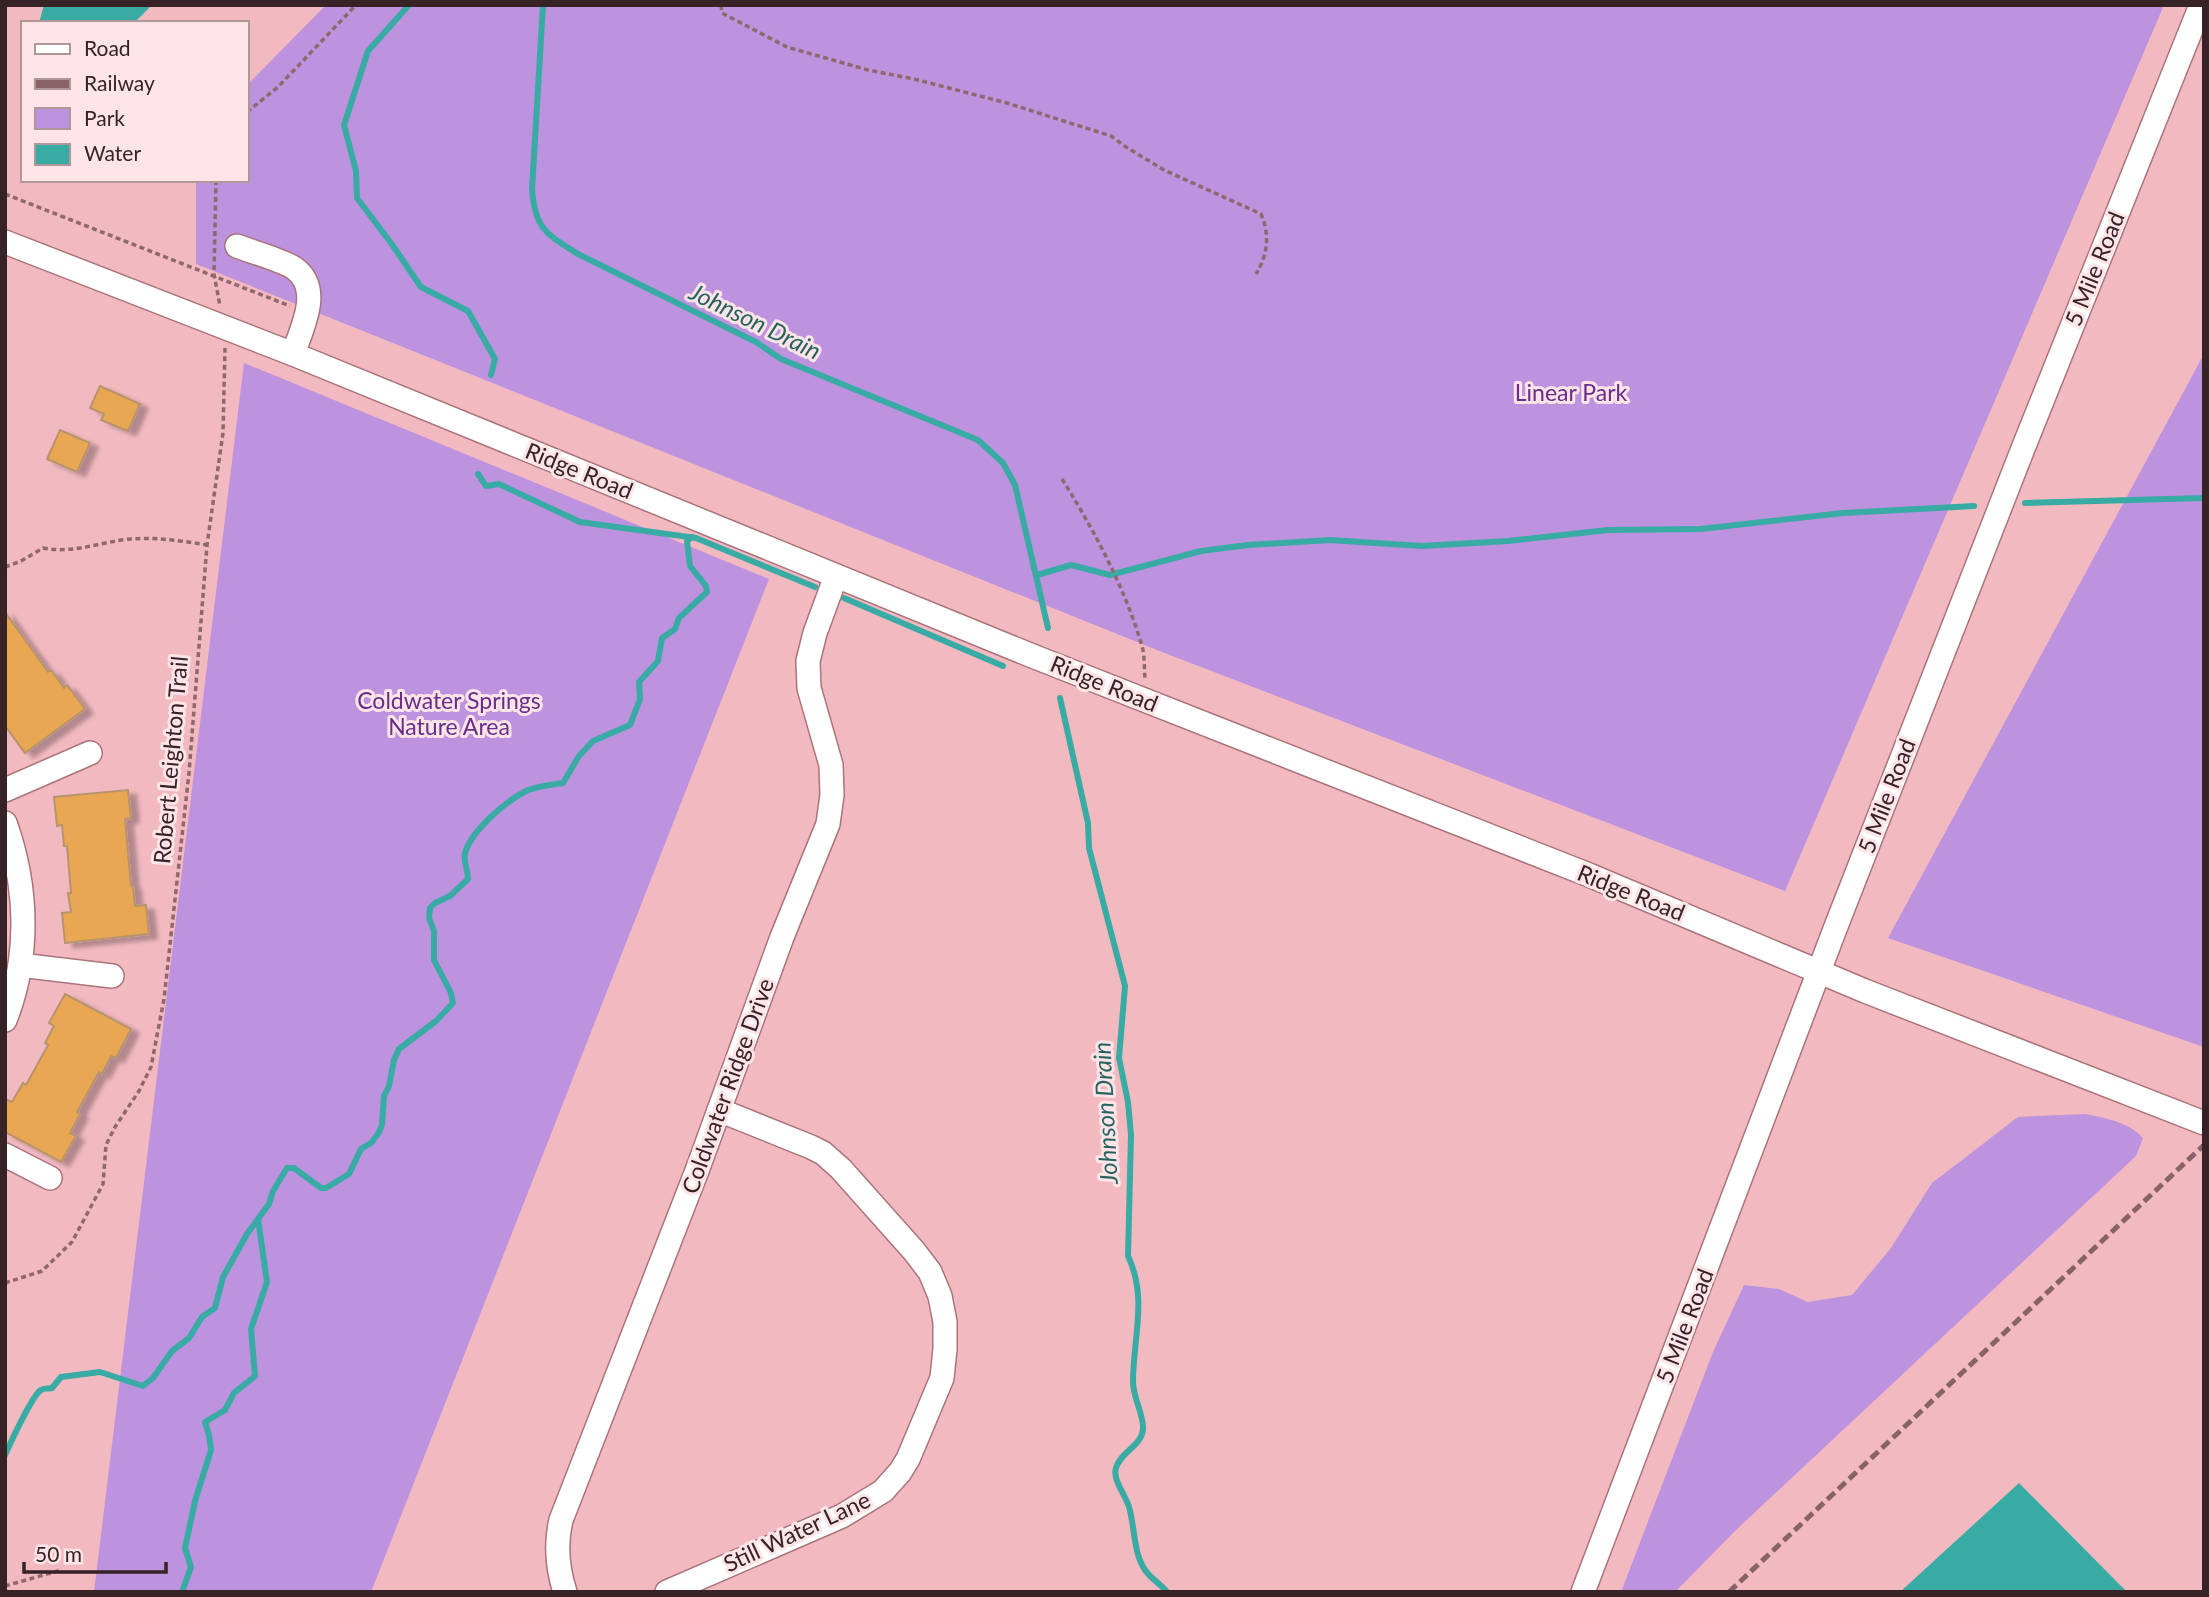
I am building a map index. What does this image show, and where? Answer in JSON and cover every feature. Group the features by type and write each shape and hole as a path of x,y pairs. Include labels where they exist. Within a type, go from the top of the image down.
{"street":[{"name":"5 Mile Road","path":"1583,1592 2019,459 2201,5"},
{"name":"Ridge Road","path":"5,242 293,354 1147,702 1589,875 1820,972 2204,1124"},
{"path":"237,246 294,268 306,282 310,298 293,354"},
{"name":"Coldwater Ridge Drive","path":"565,1592 557,1550 561,1520 719,1110 782,937 828,824 832,795 831,765 809,688 808,661 814,633 836,576"},
{"path":"5,790 90,753"},
{"path":"5,823 22,891 23,941 20,965 10,989 5,1020"},
{"path":"20,965 112,976"},
{"name":"Still Water Lane","path":"667,1592 842,1516 883,1491 908,1459 937,1391 944,1363 946,1335 943,1309 930,1272 914,1251 841,1169 823,1153 719,1110"},
{"path":"5,1155 50,1178"}],"path":[{"path":"248,111 278,87 356,5"},
{"path":"721,5 722,13 787,47 868,70 1007,103 1111,136 1164,170 1261,214 1268,233 1265,259 1256,274"},
{"name":"Robert Leighton Trail","path":"5,1283 42,1272 72,1242 103,1184 106,1145 151,1067 164,999 180,854 207,545 223,433 225,349 216,278 216,182"},
{"path":"5,194 307,312"},
{"path":"1062,479 1087,520 1122,594 1143,648 1147,702"},
{"path":"5,567 43,548 59,551 129,539 161,539 207,545"},
{"path":"5,1586 61,1570"}],"green space":[{"name":"Linear Park","path":"326,5 2164,5 1785,891 1162,652 196,264 196,182 248,182 248,84"},
{"path":"2204,354 2204,1047 1888,938"},
{"name":"Coldwater Springs Nature Area","path":"244,363 769,579 371,1592 94,1592"},
{"path":"2085,1114 2131,1128 2143,1138 2136,1156 1736,1530 1674,1592 1621,1592 1713,1352 1744,1285 1779,1289 1808,1302 1852,1295 1891,1248 1932,1183 2018,1117"}],"water":[{"path":"44,5 152,5 136,21 40,21"},
{"path":"2019,1483 2127,1592 1900,1592"}],"building":[{"path":"100,386 140,404 128,431 101,420 104,414 90,408"},
{"path":"60,430 90,443 77,472 47,459"},
{"path":"5,612 48,672 51,670 64,688 67,685 85,709 25,753 5,726"},
{"path":"128,790 131,818 125,819 131,886 135,906 146,905 149,934 65,943 62,913 71,912 68,893 71,893 67,846 64,846 62,825 57,826 54,797"},
{"path":"65,994 131,1029 116,1058 111,1056 102,1074 99,1072 77,1112 80,1114 70,1133 76,1136 61,1162 5,1132 5,1099 12,1102 23,1083 26,1085 48,1045 45,1043 54,1026 49,1023"}],"waterway":[{"path":"409,5 368,51 344,125 356,171 357,198 421,287 468,311 495,359 491,375"},
{"name":"Johnson Drain","path":"543,5 532,189 536,213 544,229 578,254 756,342 781,359 978,440 1003,463 1015,485 1048,628"},
{"path":"478,474 486,486 499,484 580,522 696,538 815,587"},
{"path":"2025,503 2204,498"},
{"path":"1037,575 1071,565 1110,575 1201,551 1248,545 1330,540 1422,546 1508,541 1608,530 1701,529 1843,513 1974,506"},
{"path":"5,1455 37,1393 42,1389 52,1388 61,1377 100,1372 143,1386 153,1378 172,1351 189,1338 202,1317 215,1308 223,1277 247,1234 269,1204 273,1191 287,1168 294,1168 321,1188 326,1188 349,1174 361,1149 371,1143 382,1125 384,1096 399,1049 436,1021 453,1003 451,993 434,960 434,931 429,918 430,908 450,896 468,879 465,853 474,835 490,818 526,791 563,783 579,756 593,741 630,725 640,699 639,682 658,661 662,638 675,629 679,618 707,592 706,586 690,566 687,541 692,537"},
{"path":"844,598 1003,666"},
{"name":"Johnson Drain","path":"1060,698 1088,823 1089,848 1125,986 1119,1058 1128,1102 1131,1135 1128,1256 1134,1272 1138,1303 1133,1382 1143,1429 1139,1440 1118,1462 1115,1472 1129,1507 1141,1563 1147,1573 1167,1592"},
{"path":"182,1592 191,1567 185,1548 195,1501 211,1450 205,1422 225,1410 234,1393 255,1376 251,1329 267,1282 258,1219"}],"railway":[{"path":"1729,1592 2204,1145"}]}
